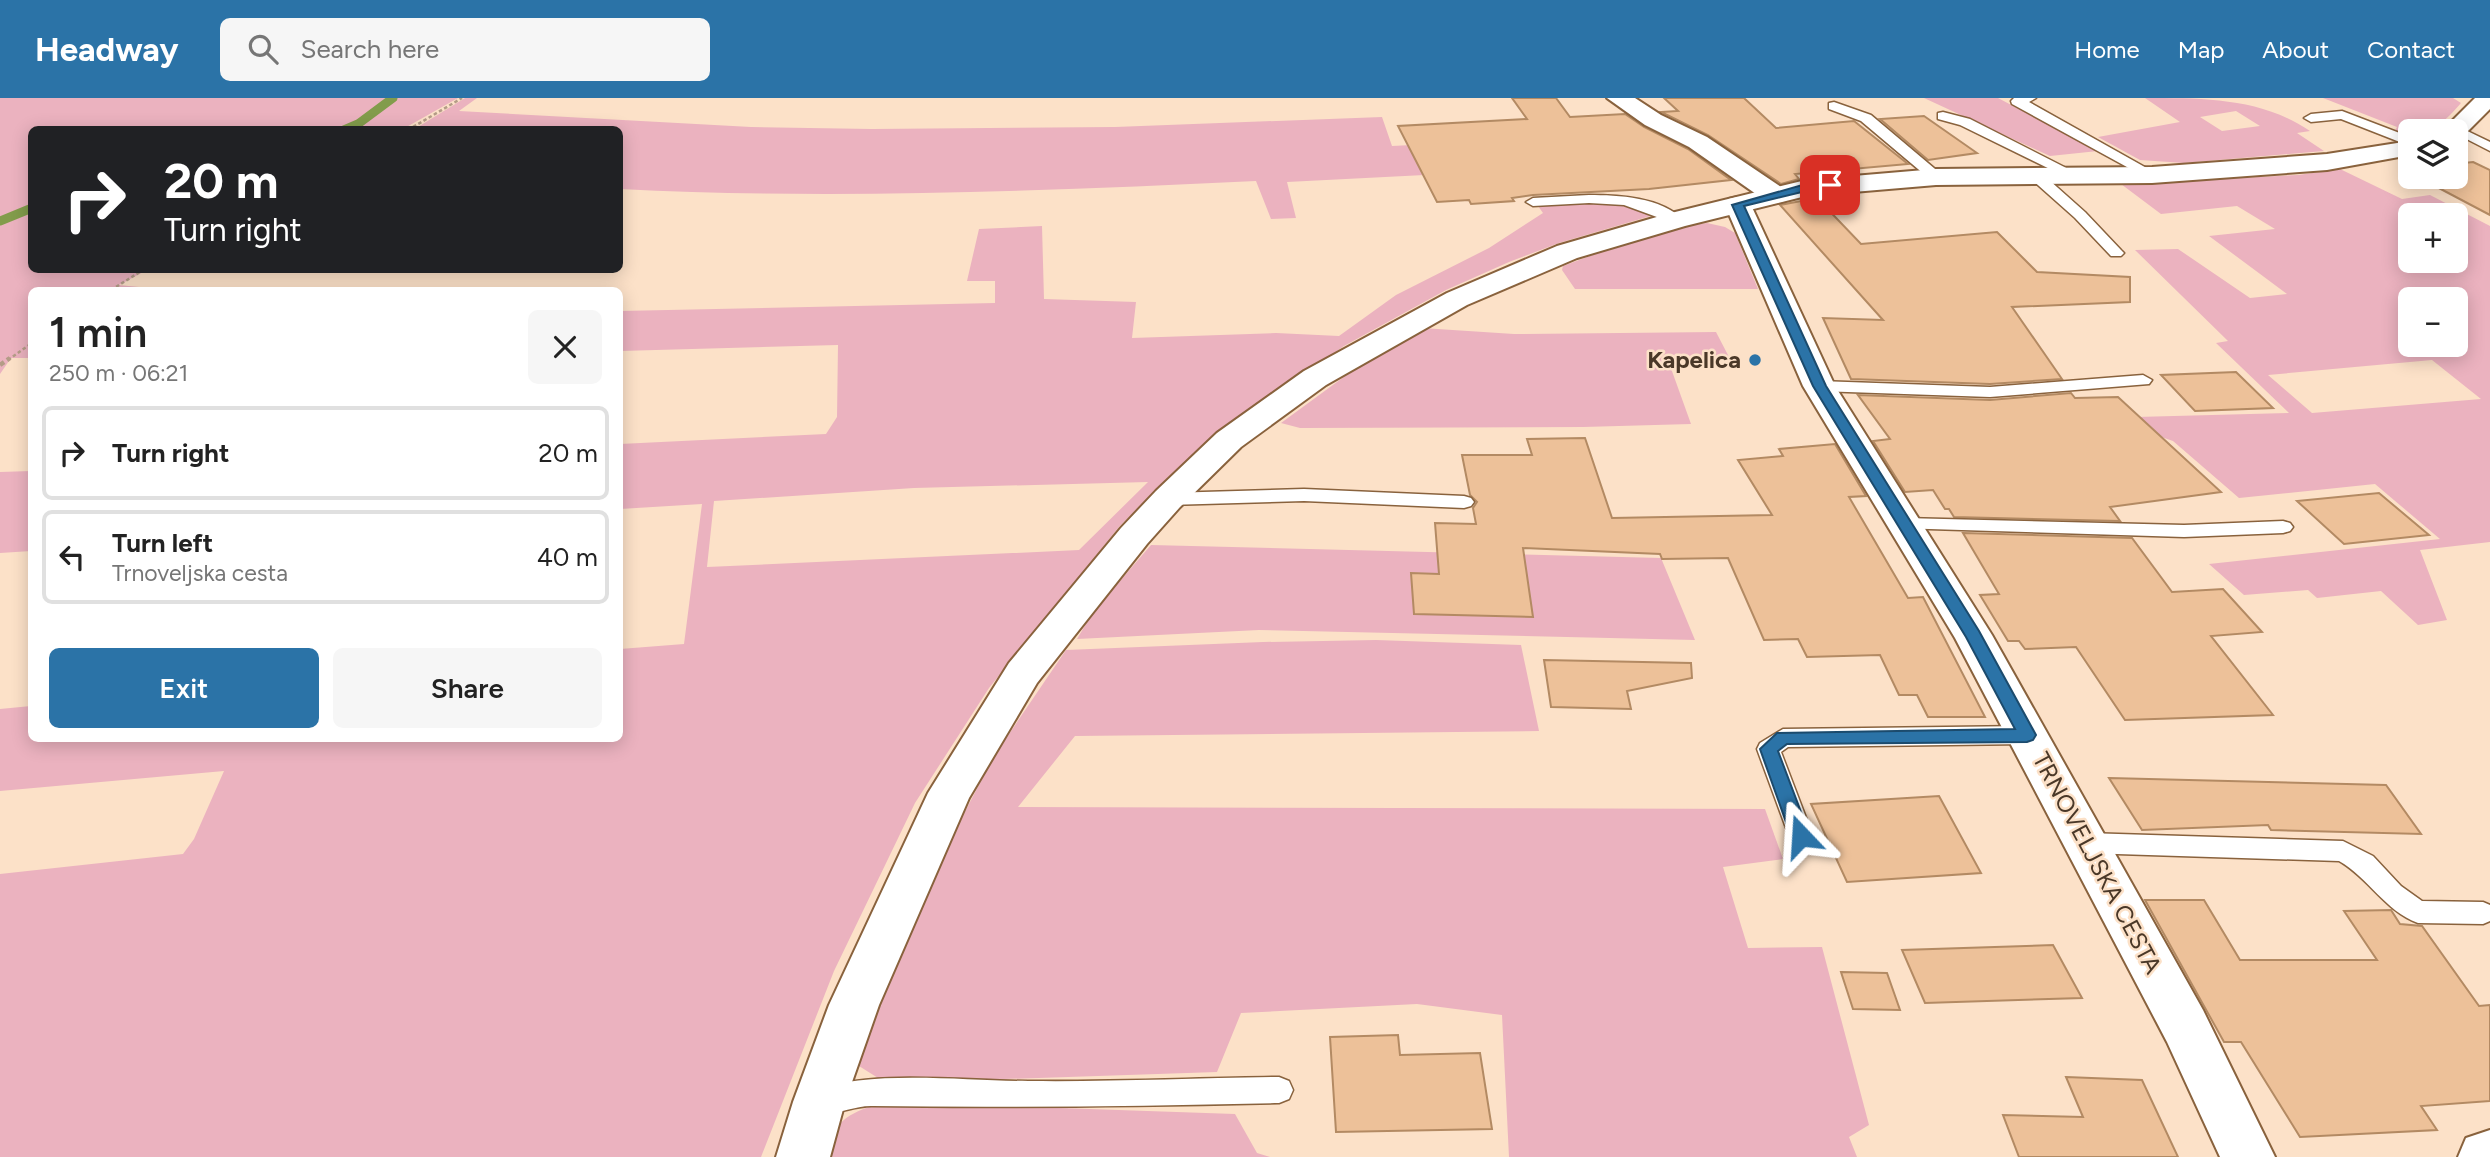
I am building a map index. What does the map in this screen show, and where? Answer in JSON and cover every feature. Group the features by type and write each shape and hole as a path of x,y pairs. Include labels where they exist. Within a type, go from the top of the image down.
{"street":[{"path":"1619,98 1653,120 1698,142 1775,195"},
{"path":"2466,119 2487,98"},
{"path":"803,1157 819,1102 854,1005 950,793 1023,673 1134,536 1168,499 1229,440 1315,378 1457,299 1567,252 1676,220 1806,188 1936,177 2152,175 2327,162 2398,150"},
{"name":"TRNOVELJSKA CESTA","path":"1738,205 1819,386 1973,635 2185,1026 2248,1157"},
{"path":"2485,1157 2490,1156"}],"lane":[{"path":"2031,98 2017,101 2152,175"},
{"path":"1834,106 1866,118 1936,177"},
{"path":"2311,118 2342,115 2398,137"},
{"path":"1943,116 1965,122 2071,174"},
{"path":"2468,136 2490,147"},
{"path":"2034,174 2080,215 2116,254"},
{"path":"1533,202 1630,200 1657,208 1676,220"},
{"path":"1819,386 1990,392 2143,380"},
{"path":"1168,499 1304,495 1464,502"},
{"path":"1904,524 2184,531 2283,527"},
{"path":"1801,836 1769,749 1783,738 2027,735"},
{"path":"2086,843 2343,851 2364,863 2392,894 2418,912 2483,913"},
{"path":"819,1102 868,1092 1031,1095 1279,1090"}],"path":[{"path":"415,126 462,98"},
{"path":"116,287 138,273"},
{"path":"0,365 28,346"}],"shaded area":[{"path":"0,98 458,98 408,126 28,126 28,273 141,273 119,285 139,287 28,287 28,358 11,358 0,374"},
{"path":"465,98 477,98 459,111 751,127 872,129 1115,127 1382,117 1392,146 1490,141 1444,174 1287,182 1296,218 1271,219 1256,181 1017,191 858,194 623,189 623,126 420,126"},
{"path":"1924,98 1998,98 2098,151 2050,156"},
{"path":"2145,98 2210,100 2252,106 2292,120 2310,131 2297,133 2324,151 2184,163 2140,160 2098,137 2180,122","holes":["2236,111 2260,126 2222,131 2200,117"]},
{"path":"2323,98 2453,98 2461,103 2445,119 2398,119 2398,132 2395,131 2397,127"},
{"path":"2340,169 2402,199 2430,195 2445,203 2398,203 2398,273 2468,273 2468,215 2490,226 2490,542 2420,550 2447,620 2418,625 2381,591 2317,598 2308,590 2244,595 2209,564 2440,539 2375,484 2239,498 2173,441 2150,433 2136,417 2289,413 2216,343 2228,341 2135,250 2178,249 2250,298 2287,294 2209,236 2275,229 2237,206 2161,214 2121,184 2298,175","holes":["2432,360 2481,399 2312,413 2268,375"]},
{"path":"1631,202 1654,215 1559,243 1509,262 1446,290 1344,346 1231,425 1168,477 1119,527 989,688 915,803 834,971 761,1157 0,1157 0,874 183,854 194,839 224,771 0,791 0,709 28,706 28,742 623,742 623,649 684,644 702,504 623,509 623,444 826,434 837,417 838,345 623,351 623,311 995,303 995,281 967,281 979,229 1042,226 1044,299 1136,302 1132,338 1276,333 1339,336 1396,295 1489,248 1543,213 1538,206","holes":["1148,482 1079,550 707,567 714,501 914,488"]},
{"path":"1707,223 1725,227 1735,233 1758,289 1575,289 1562,270 1563,266 1634,240 1670,229"},
{"path":"1422,328 1514,334 1716,332 1729,357 1668,360 1691,424 1300,428 1281,423 1352,371"},
{"path":"28,471 28,551 0,553 0,472"},
{"path":"1151,545 1661,558 1695,640 1259,630 1077,639 1093,612"},
{"path":"1376,640 1521,645 1539,731 1075,736 1018,807 1765,809 1783,859 1723,867 1748,948 1822,947 1869,1125 1849,1137 1857,1157 1509,1157 1502,1015 1417,1004 1241,1013 1217,1072 886,1083 859,1066 863,1041 922,894 994,756 1066,650"},
{"path":"874,1105 1235,1114 1257,1153 1270,1157 825,1157 832,1136 841,1123 854,1113"}],"building":[{"path":"1512,98 1556,98 1570,117 1625,114 1644,127 1688,149 1731,180 1649,189 1533,195 1512,198 1514,201 1471,204 1469,200 1437,202 1398,126 1527,119"},
{"path":"1664,98 1744,98 1776,128 1854,121 1908,164 1795,174 1799,179 1781,184 1708,135 1661,112 1678,111"},
{"path":"1924,116 1977,153 1928,160 1880,119"},
{"path":"2473,162 2490,170 2490,215 2441,189 2468,189 2468,163"},
{"path":"1817,198 1861,244 1997,232 2037,272 2130,277 2130,302 2012,307 2062,379 1990,384 1851,379 1823,318 1883,320 1780,205"},
{"path":"2236,372 2273,408 2195,411 2161,375"},
{"path":"2071,393 2075,398 2118,397 2221,492 2110,507 2120,521 1954,517 1949,509 1945,509 1933,490 1905,492 1873,441 1890,439 1858,395 1990,400"},
{"path":"1585,438 1612,518 1772,515 1738,460 1783,456 1779,449 1835,444 1866,496 1849,497 1908,598 1923,597 1985,717 1928,717 1917,695 1899,695 1880,655 1807,657 1798,639 1764,640 1728,558 1662,559 1660,554 1523,548 1533,617 1414,614 1411,573 1439,574 1435,523 1476,524 1473,508 1477,502 1470,495 1462,455 1532,455 1527,439"},
{"path":"2379,493 2429,535 2344,544 2297,501"},
{"path":"1963,533 2132,538 2172,592 2223,589 2262,632 2211,636 2273,715 2125,720 2076,647 2025,649 2019,641 2008,641 1980,595 1999,594"},
{"path":"1544,660 1691,663 1692,678 1627,691 1631,709 1551,707"},
{"path":"2109,778 2386,785 2421,834 2271,830 2268,825 2142,830"},
{"path":"1939,796 1981,873 1847,882 1811,804"},
{"path":"2145,900 2204,900 2240,960 2377,960 2344,911 2391,910 2400,924 2422,926 2479,1006 2490,1005 2490,1101 2421,1106 2437,1130 2300,1137 2241,1042 2224,1042"},
{"path":"2053,945 2082,998 1925,1003 1902,950"},
{"path":"1841,972 1887,973 1900,1010 1853,1009"},
{"path":"1398,1035 1400,1055 1480,1053 1492,1129 1336,1132 1330,1037"},
{"path":"2066,1077 2142,1080 2178,1157 2019,1157 2003,1115 2083,1117"}],"waterway":[{"path":"353,126 393,98"},
{"path":"0,221 28,210"}],"place":[{"name":"Kapelica","path":"1755,360"}],"route":[{"path":"1801,836 1769,749 1783,738 2027,735 1973,635 1819,386 1738,205 1806,188 1830,185"}]}
